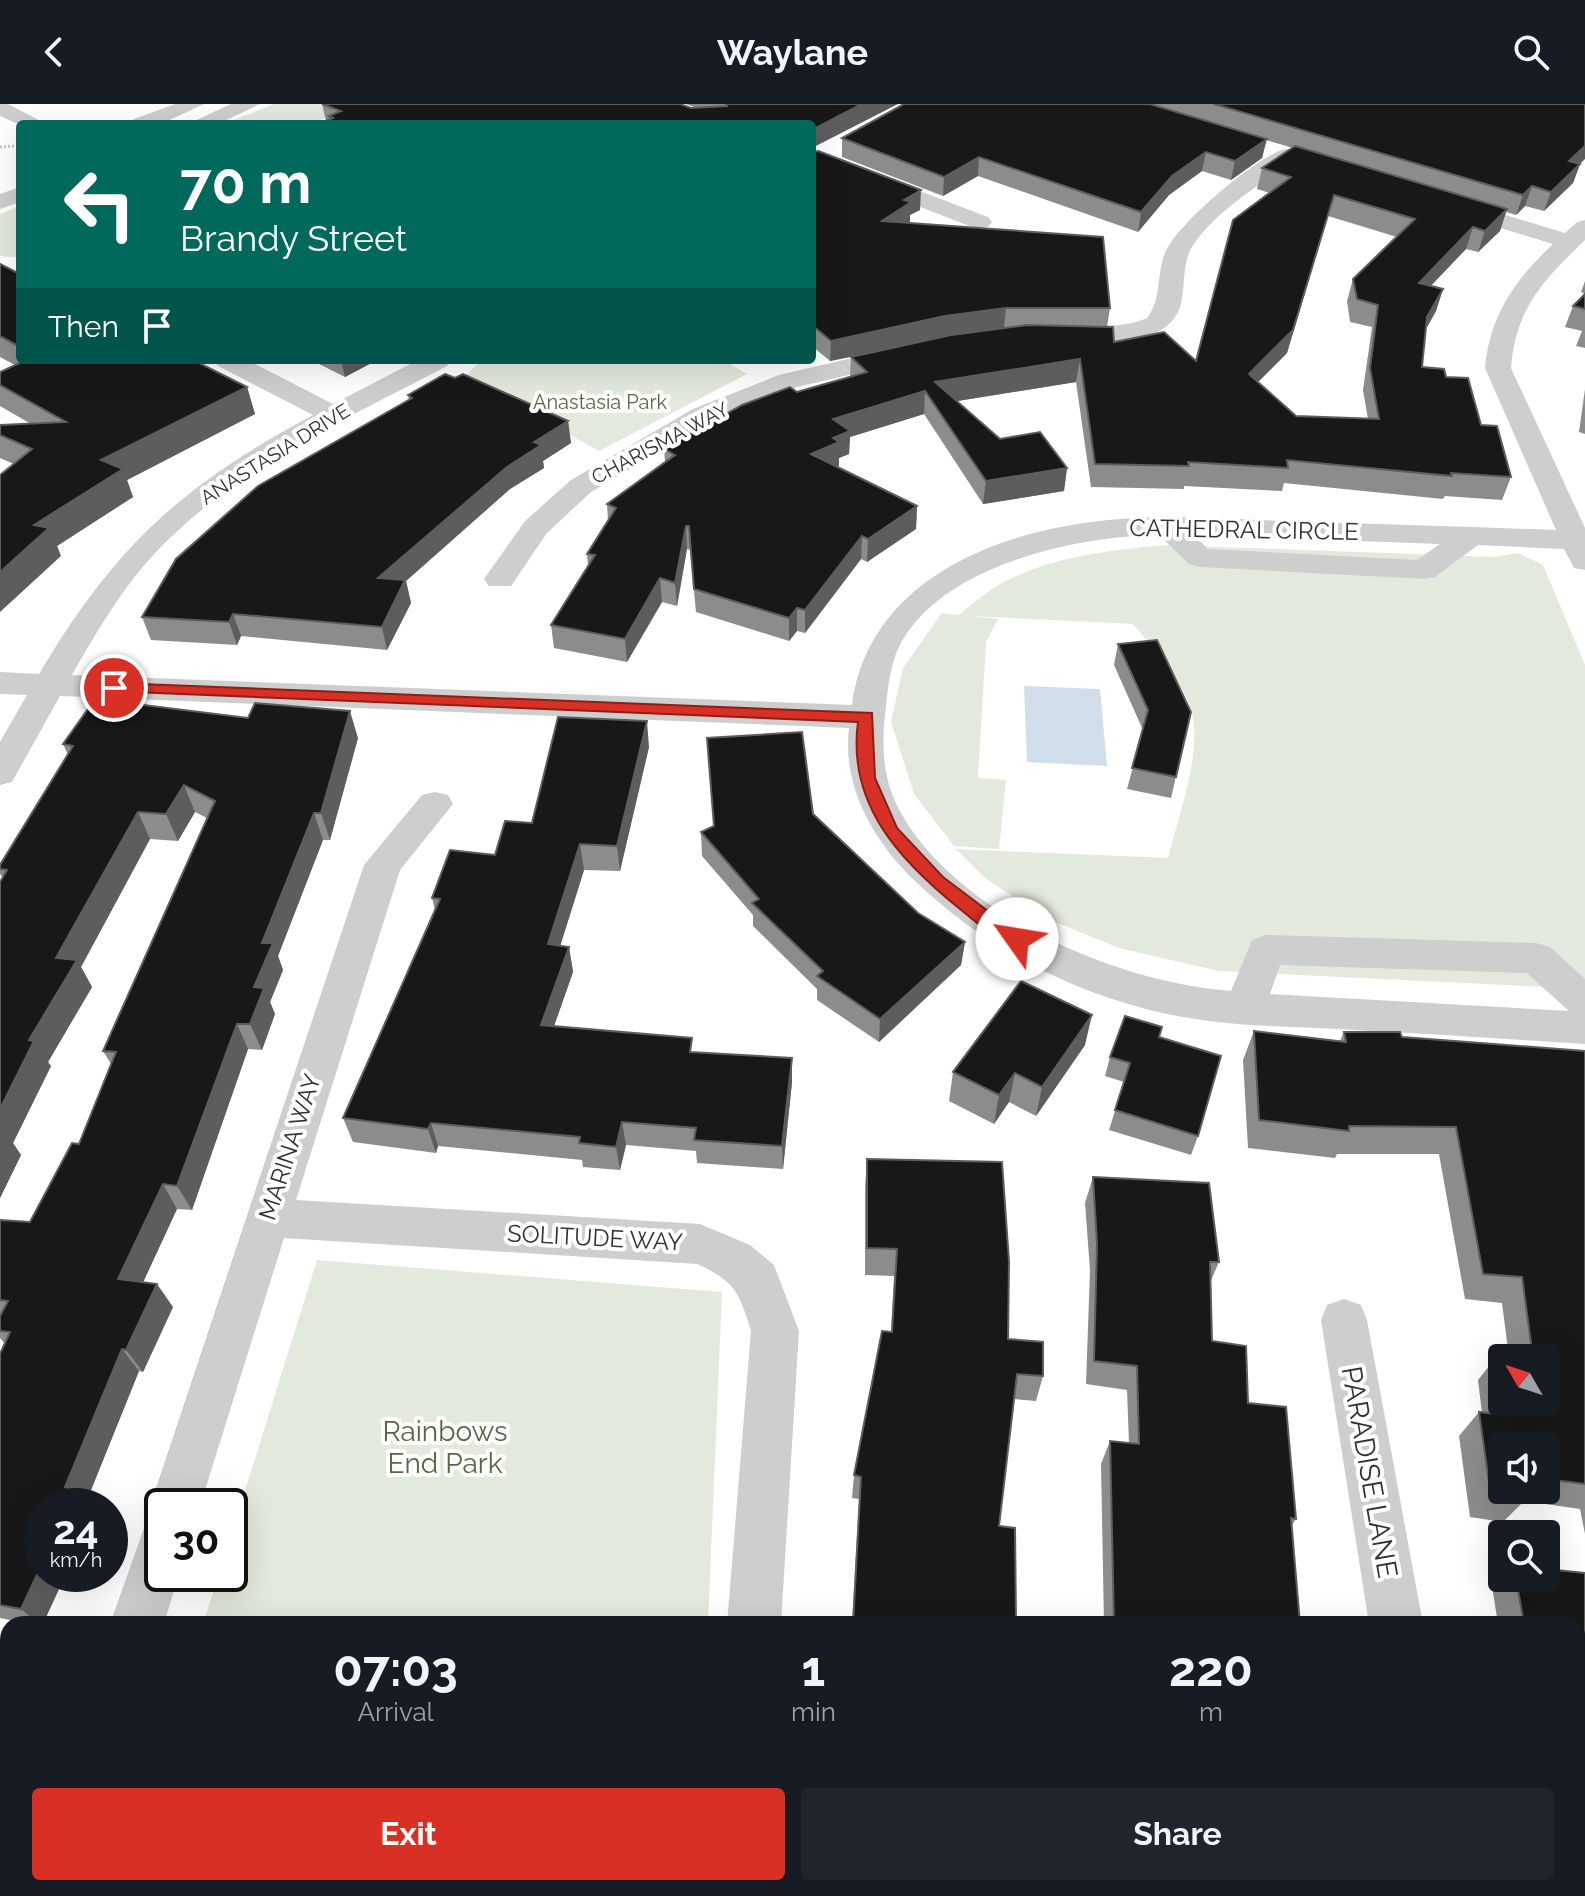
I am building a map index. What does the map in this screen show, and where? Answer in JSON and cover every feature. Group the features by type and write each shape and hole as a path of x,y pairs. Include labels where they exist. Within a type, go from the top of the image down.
{"street":[{"path":"152,120 194,104"},
{"path":"207,120 232,108 250,104"},
{"path":"0,108 26,120"},
{"path":"816,158 843,145"},
{"path":"1030,335 1125,335 1145,331 1162,321 1169,311 1179,246 1195,226 1292,158 1256,147"},
{"path":"816,160 980,222"},
{"path":"1435,201 1578,234"},
{"path":"1578,234 1519,293 1498,342 1498,368 1580,550"},
{"name":"CHARISMA WAY","path":"500,579 536,527 581,486 703,415 788,381 925,350"},
{"path":"235,364 334,415"},
{"name":"ANASTASIA DRIVE","path":"0,773 105,595 164,530 203,496 334,415 430,364"},
{"path":"764,364 788,381"},
{"name":"CATHEDRAL CIRCLE","path":"1580,550 1471,536 1166,525 1100,530 1026,545 983,562 949,582 915,608 891,634 874,667 863,744 867,778 890,830 937,881 997,929 1121,984 1204,1005 1585,1028"},
{"path":"0,683 867,717"},
{"name":"MARINA WAY","path":"181,1488 383,865 435,804"},
{"path":"1245,1007 1266,950 1536,958 1585,1002"},
{"name":"SOLITUDE WAY","path":"266,1218 700,1244 734,1259 758,1279 775,1331 755,1616"},
{"name":"PARADISE LANE","path":"1344,1320 1395,1616"},
{"path":"140,1616 147,1592"}],"green space":[{"path":"274,104 359,104 320,120 234,120"},
{"path":"16,208 15,257 0,256 0,214"},
{"name":"Anastasia Park","path":"478,364 730,364 747,374 599,451 464,377"},
{"path":"1167,545 1495,557 1518,553 1543,565 1585,665 1585,989 1219,971 1119,948 1048,919 985,878 956,849 1168,858 1188,781 1194,722 1179,684 1133,624 971,616 998,619 986,642 978,778 1006,780 999,849 954,846 914,794 891,722 903,668 942,613 959,615 998,585 1043,566 1104,552"},
{"name":"Rainbows End Park","path":"317,1260 722,1292 708,1616 206,1616 213,1592 248,1592 246,1488"}],"water":[{"path":"1024,686 1100,689 1107,766 1027,762"}],"building":[{"path":"322,104 680,104 691,108 726,104 862,104 816,128 816,120 328,120 333,118 329,116 341,111"},
{"path":"904,104 1150,104 1267,139 1235,161 1206,152 1172,176 1141,212 979,157 944,177 842,138"},
{"path":"1214,104 1585,104 1585,146 1569,161 1580,164 1551,192 1532,186 1523,195"},
{"path":"1295,146 1507,209 1485,231 1473,227 1419,283 1443,289 1427,317 1422,367 1444,369 1446,377 1468,378 1481,425 1497,426 1511,477 1451,473 1452,476 1287,460 1288,468 1188,462 1189,466 1095,464 1080,359 935,382 1000,439 1040,432 1067,468 986,481 925,391 833,419 850,431 833,438 839,442 811,454 917,506 868,539 862,536 805,610 797,608 789,618 694,589 689,526 686,526 675,583 660,578 625,639 551,625 595,555 587,554 616,508 607,504 675,455 664,449 742,405 790,387 797,392 867,372 851,357 951,335 1027,325 1113,327 1114,342 1164,332 1196,361 1233,220 1291,177 1262,168","holes":["1334,195 1415,219 1353,279 1357,299 1378,305 1370,368 1379,419 1296,416 1249,374 1293,330"]},
{"path":"816,151 921,190 904,200 911,202 882,221 1103,237 1110,308 1006,308 945,316 831,341 816,328"},
{"path":"0,264 16,272 16,345 0,336"},
{"path":"1585,294 1585,309 1573,306"},
{"path":"17,364 201,364 247,387 101,460 123,469 34,525 49,528 0,572 0,475 32,449 0,435 0,425 66,422 0,385 0,372"},
{"path":"445,374 455,378 463,374 568,421 534,442 541,445 507,467 378,578 405,580 382,627 233,614 229,622 142,617 176,559 258,486 412,398 408,395"},
{"path":"1157,640 1191,712 1176,777 1132,768 1148,710 1118,644"},
{"path":"95,699 248,718 255,703 350,711 321,813 314,813 262,943 273,943 254,987 264,988 250,1024 237,1024 177,1186 163,1184 118,1279 157,1284 126,1350 122,1349 65,1487 69,1488 24,1488 24,1592 29,1592 21,1609 0,1605 0,1354 10,1332 0,1331 0,1316 8,1301 0,1300 0,1220 30,1222 72,1143 79,1144 116,1052 103,1051 215,801 184,785 166,814 138,812 56,958 77,960 29,1040 34,1041 0,1109 0,882 7,870 0,869 0,865 73,746 63,744"},
{"path":"558,717 647,721 617,846 580,844 548,944 569,947 541,1025 692,1038 690,1052 792,1058 782,1146 694,1140 696,1128 622,1122 616,1147 579,1143 580,1137 431,1123 428,1129 343,1118 440,899 432,898 450,850 495,855 505,821 532,823"},
{"path":"802,732 813,814 918,913 965,942 880,1019 817,976 823,971 752,903 759,899 701,832 714,826 707,738"},
{"path":"1021,981 1092,1015 1042,1087 1015,1073 999,1095 953,1072"},
{"path":"1125,1016 1162,1027 1159,1037 1221,1056 1198,1136 1115,1110 1130,1063 1110,1057"},
{"path":"1254,1031 1346,1042 1344,1032 1400,1032 1402,1037 1585,1051 1585,1484 1560,1481 1560,1432 1488,1432 1488,1475 1479,1412 1488,1413 1488,1416 1560,1416 1560,1344 1531,1344 1522,1277 1483,1274 1456,1127 1349,1126 1349,1131 1259,1120"},
{"path":"867,1159 1002,1162 1009,1262 1008,1339 1043,1342 1043,1376 1017,1374 999,1526 1015,1528 1016,1616 853,1616 861,1477 854,1475 882,1331 892,1332 897,1249 867,1248"},
{"path":"1093,1177 1209,1183 1219,1262 1210,1262 1212,1341 1246,1346 1248,1403 1286,1407 1296,1519 1291,1518 1299,1616 1114,1616 1110,1441 1139,1444 1137,1366 1094,1361 1097,1244"},
{"path":"1560,1570 1585,1573 1585,1616 1523,1616 1518,1592 1560,1592"}],"route":[{"path":"114,688 867,717 863,744 867,778 890,830 937,881 997,929 1017,939"}]}
